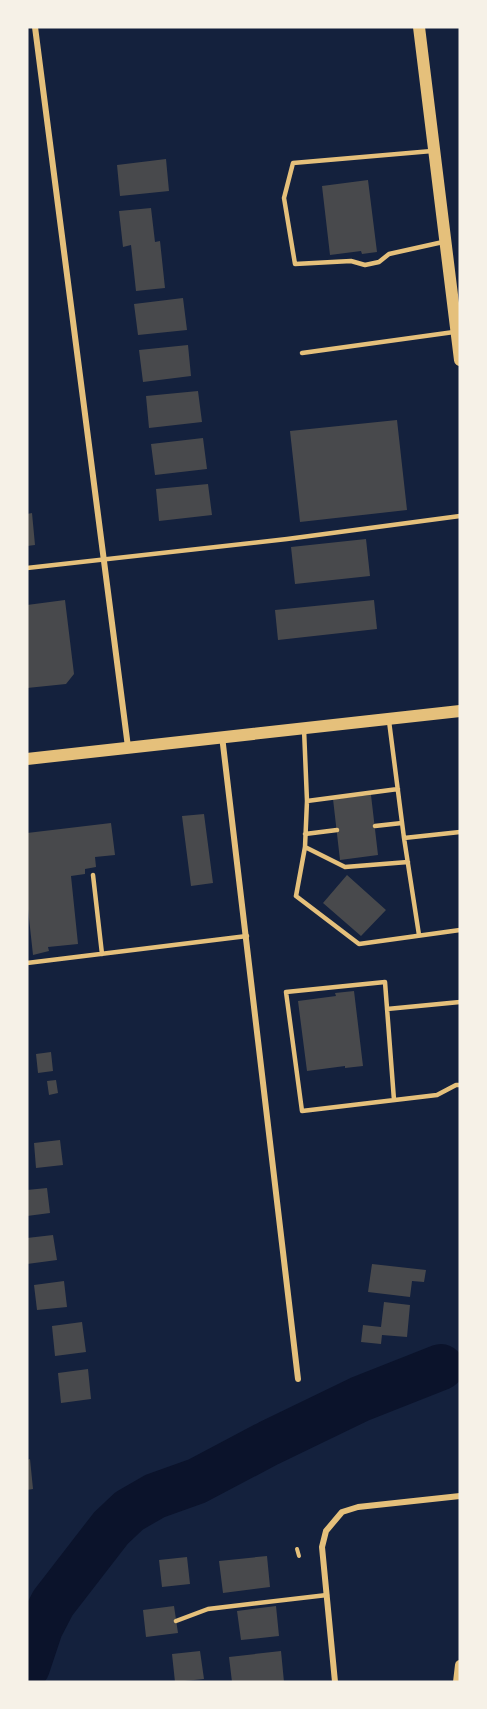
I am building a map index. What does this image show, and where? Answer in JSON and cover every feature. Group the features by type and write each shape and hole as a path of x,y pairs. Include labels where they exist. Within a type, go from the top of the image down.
{"main road":[{"path":"420,27 460,360"},
{"path":"27,759 460,711"}],"street":[{"path":"35,27 128,747"},
{"path":"222,736 298,1379"},
{"path":"335,1682 322,1547 323,1538 330,1524 342,1512 358,1507 460,1496"},
{"path":"458,1682 460,1665"}],"lane":[{"path":"435,151 293,162 285,198 295,264 379,262 389,254 445,242"},
{"path":"302,353 456,332"},
{"path":"27,568 287,539 460,516"},
{"path":"388,718 419,935"},
{"path":"304,728 307,801 305,847 296,896 359,944 460,930"},
{"path":"307,801 398,789"},
{"path":"375,826 402,823"},
{"path":"305,834 337,830"},
{"path":"404,838 460,832"},
{"path":"305,847 345,867 408,862"},
{"path":"93,875 102,954"},
{"path":"27,963 247,936"},
{"path":"394,1100 385,982 286,992 302,1111 437,1095 460,1085"},
{"path":"387,1009 460,1002"},
{"path":"176,1621 208,1609 327,1595"}],"path":[{"path":"297,1550 299,1556"}],"building":[{"path":"166,159 169,191 120,196 117,165"},
{"path":"368,180 377,252 362,254 361,251 330,255 322,186"},
{"path":"151,208 155,242 160,241 165,288 136,291 131,245 123,247 119,211"},
{"path":"183,298 187,330 138,335 134,304"},
{"path":"188,345 191,376 143,382 139,350"},
{"path":"198,391 202,422 149,428 146,396"},
{"path":"397,420 407,510 300,522 290,431"},
{"path":"203,438 207,469 155,475 151,444"},
{"path":"208,484 212,515 159,521 156,489"},
{"path":"32,513 35,545 27,546 27,514"},
{"path":"366,539 370,576 295,584 291,547"},
{"path":"65,600 74,674 66,684 27,688 27,605"},
{"path":"374,600 377,629 278,640 275,610"},
{"path":"371,795 378,855 340,860 333,799"},
{"path":"204,814 213,883 191,886 182,816"},
{"path":"111,823 115,855 95,857 96,867 85,869 85,874 71,876 78,944 48,947 49,951 33,955 27,900 27,833"},
{"path":"347,875 386,910 361,936 323,903"},
{"path":"354,991 363,1066 307,1071 298,1001"},
{"path":"51,1052 53,1071 38,1073 36,1054"},
{"path":"56,1080 58,1093 49,1095 47,1081"},
{"path":"60,1140 63,1165 36,1168 34,1143"},
{"path":"47,1188 50,1213 27,1216 27,1190"},
{"path":"53,1235 57,1260 27,1264 27,1238"},
{"path":"372,1264 426,1270 424,1282 412,1281 410,1297 368,1292"},
{"path":"64,1281 67,1307 37,1310 34,1285"},
{"path":"384,1302 410,1305 407,1337 382,1335 381,1344 361,1342 363,1325 381,1327"},
{"path":"82,1322 86,1352 55,1356 52,1326"},
{"path":"88,1369 91,1399 61,1403 58,1373"},
{"path":"30,1459 33,1489 27,1490 27,1460"},
{"path":"267,1556 270,1587 223,1593 219,1561"},
{"path":"187,1557 190,1584 162,1587 159,1560"},
{"path":"174,1606 178,1633 146,1637 143,1610"},
{"path":"276,1606 279,1636 241,1640 237,1611"},
{"path":"200,1651 204,1679 175,1682 172,1654"},
{"path":"281,1651 284,1682 232,1682 229,1657"}],"waterway":[{"path":"27,1667 40,1628 53,1603 111,1528 129,1511 155,1496 197,1481 360,1399 441,1367"}]}
